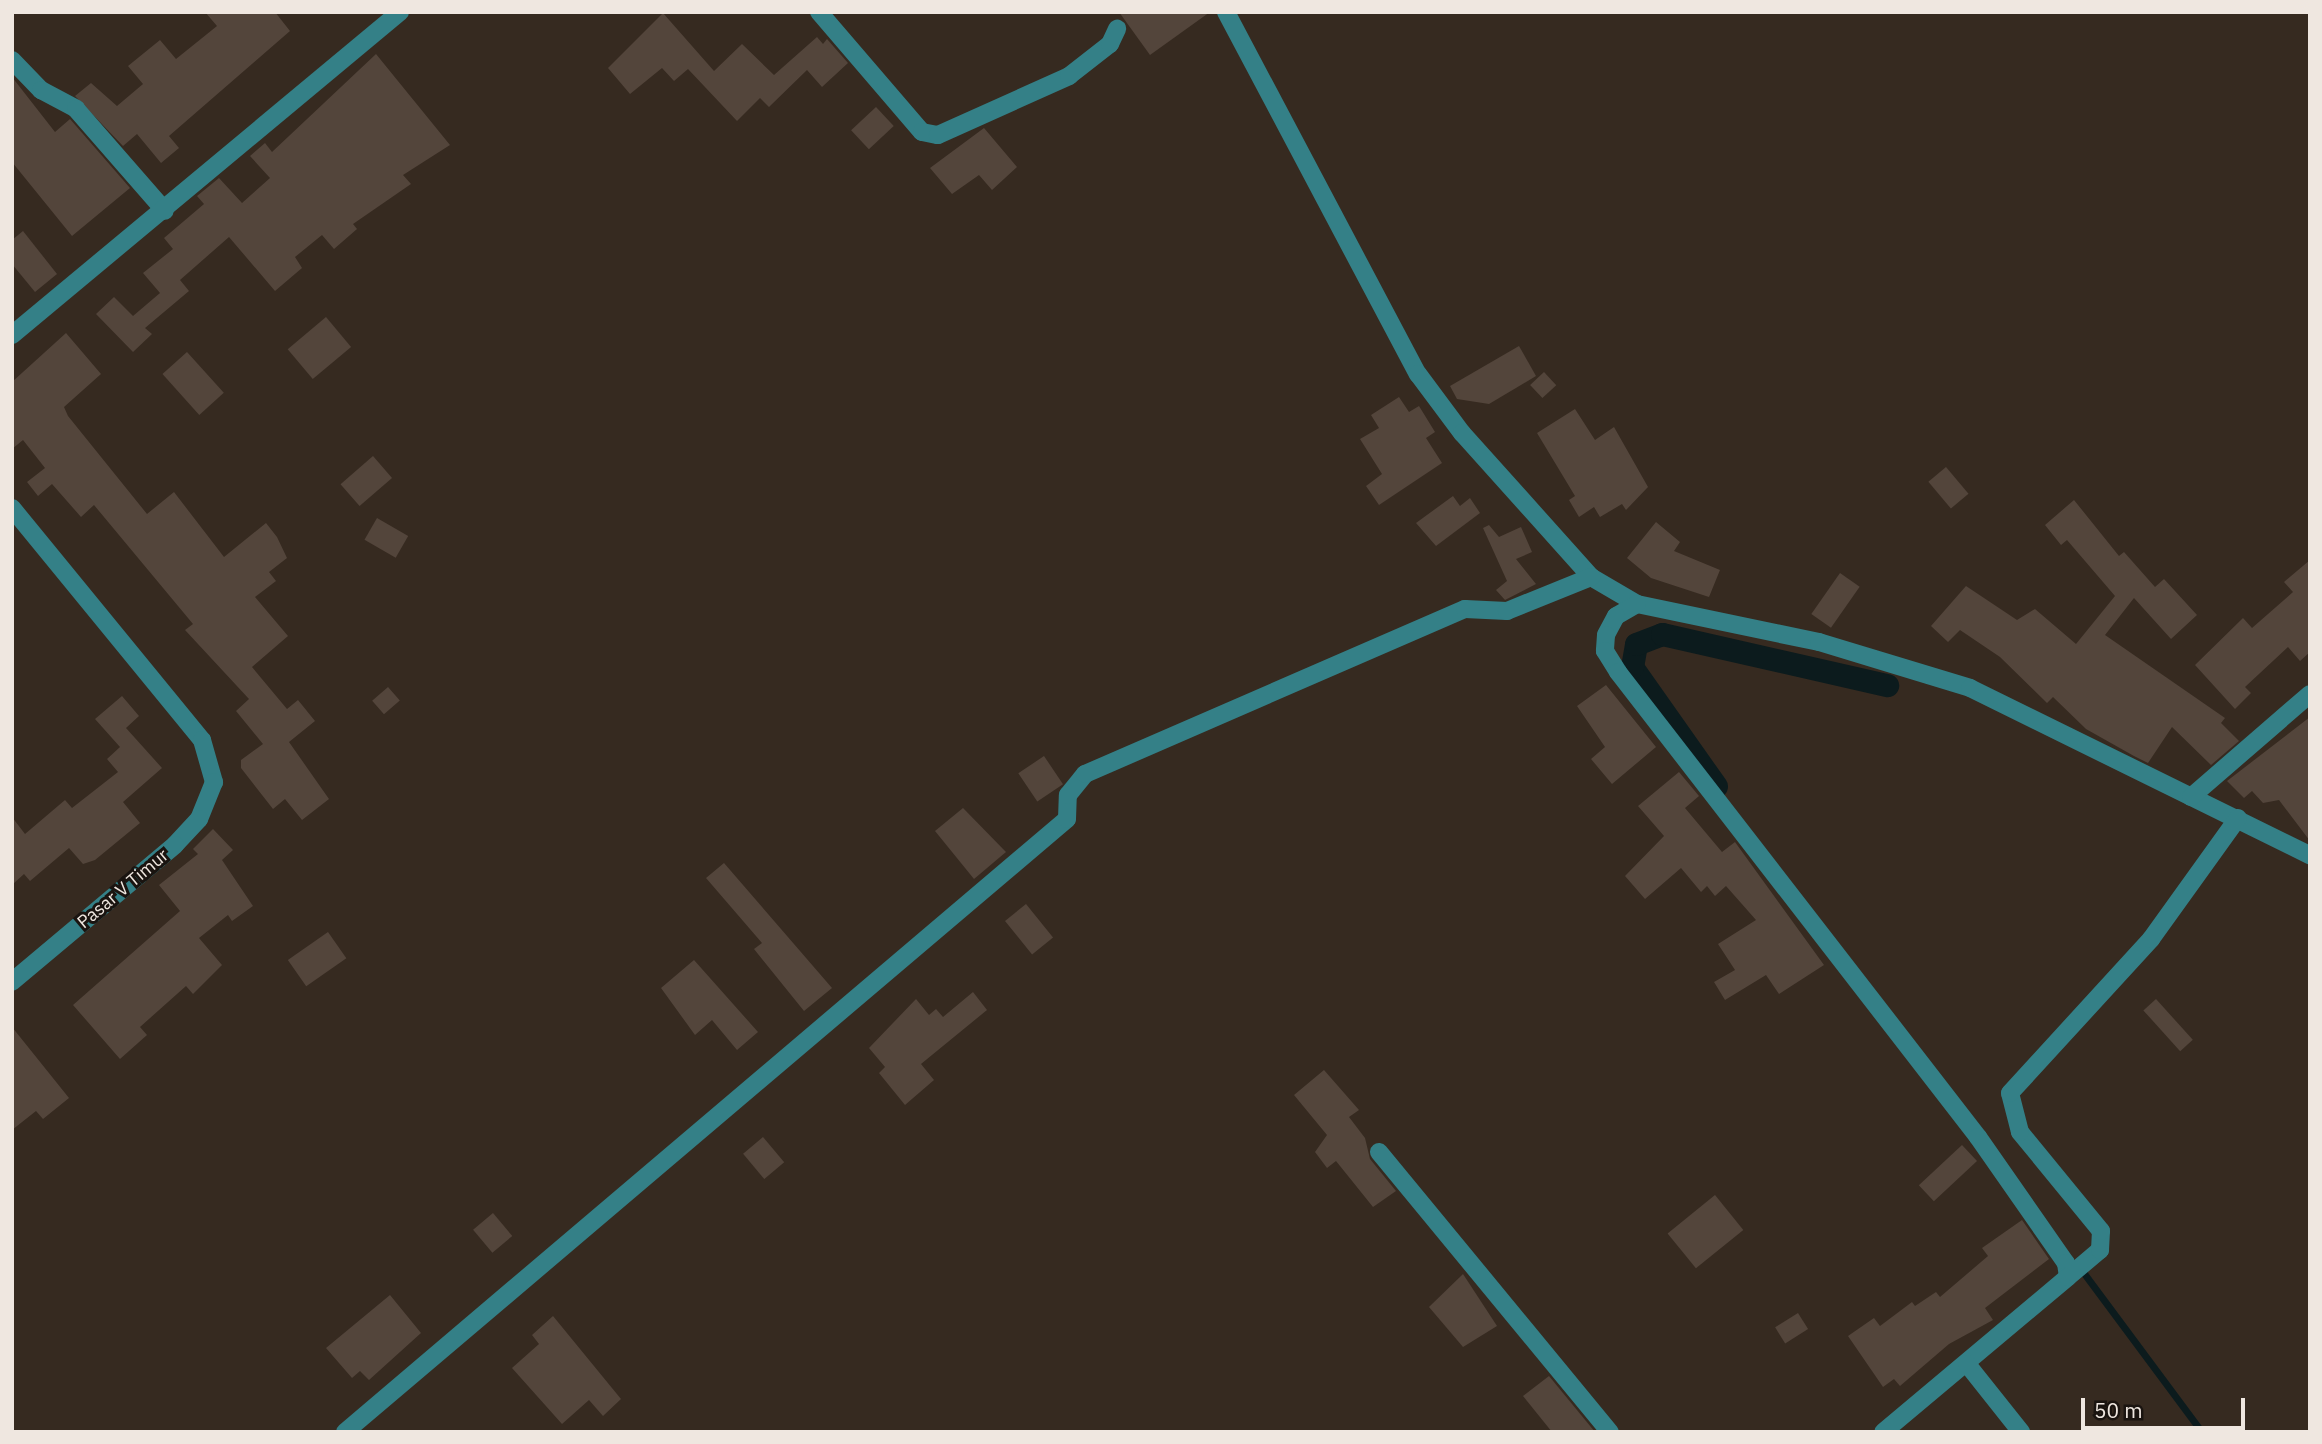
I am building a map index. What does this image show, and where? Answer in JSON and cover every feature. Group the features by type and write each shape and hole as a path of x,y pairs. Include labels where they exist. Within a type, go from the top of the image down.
{"street":[{"path":"12,335 165,211 400,12"},
{"path":"819,12 922,132 938,135 1069,76 1110,44 1117,29"},
{"path":"1226,12 1418,374 1462,433 1591,577 1637,604 1819,642 1970,688 2310,855"},
{"path":"12,60 41,90 76,110 165,211"},
{"name":"Pasar V Timur","path":"12,508 202,740 214,782 199,819 175,845 12,982"},
{"path":"345,1432 1067,818 1068,795 1085,774 1465,609 1507,611 1591,577"},
{"path":"1637,604 1616,616 1606,635 1605,651 1978,1137 2055,1242 2072,1274"},
{"path":"2191,797 2310,694"},
{"path":"1883,1432 2093,1256 2104,1241 2101,1231 2020,1132 2010,1093 2151,939 2238,818"},
{"path":"1379,1152 1610,1432"},
{"path":"1967,1364 2021,1432"}],"building":[{"path":"205,12 275,12 290,31 169,136 179,148 161,163 137,134 123,146 75,96 91,83 117,106 143,84 128,66 160,40 176,59 217,26"},
{"path":"1119,12 1210,12 1150,55"},
{"path":"663,13 714,71 742,44 774,75 817,37 823,44 827,39 848,63 822,87 807,70 769,107 760,98 737,121 688,69 674,81 662,68 630,94 608,68"},
{"path":"376,54 450,145 403,175 411,184 353,224 357,229 334,249 322,235 295,257 302,268 275,291 229,237 180,280 189,291 145,328 152,334 133,352 96,314 114,297 133,316 160,293 143,273 173,249 164,238 204,204 197,196 219,178 242,203 270,178 250,156 265,143 272,152"},
{"path":"12,77 55,132 70,119 130,188 72,236 12,162"},
{"path":"876,107 894,126 869,149 851,130"},
{"path":"984,128 1017,167 992,190 979,175 952,194 930,168"},
{"path":"23,231 57,274 35,292 12,264 12,240"},
{"path":"326,317 351,347 313,379 288,349"},
{"path":"66,333 101,374 64,407 68,416 147,514 174,492 224,557 266,523 277,537 287,558 269,572 276,581 255,597 288,636 252,667 287,709 298,700 315,721 289,742 329,799 302,820 285,799 273,809 241,768 241,760 263,744 236,711 249,699 185,630 193,624 94,505 81,517 52,484 38,496 27,482 45,468 23,440 12,449 12,382"},
{"path":"1519,346 1536,376 1489,404 1457,399 1450,386"},
{"path":"187,352 224,393 199,415 162,374"},
{"path":"1544,372 1556,385 1542,398 1530,385"},
{"path":"1399,397 1409,412 1419,406 1435,432 1426,438 1442,463 1379,505 1366,486 1382,474 1360,439 1379,428 1371,415"},
{"path":"1575,409 1595,440 1614,427 1648,487 1626,510 1622,504 1600,517 1594,507 1579,517 1569,500 1575,496 1537,433"},
{"path":"373,456 392,478 360,506 341,484"},
{"path":"1946,467 1968,494 1951,509 1928,482"},
{"path":"1453,496 1460,506 1470,498 1480,513 1436,546 1416,523"},
{"path":"2074,500 2119,556 2124,552 2155,587 2164,579 2197,615 2171,639 2134,598 2105,635 2225,718 2221,723 2239,741 2211,765 2172,727 2148,763 2086,729 2053,697 2047,703 2000,657 1960,630 1948,642 1931,626 1966,586 2017,620 2035,609 2076,644 2115,596 2067,540 2061,545 2045,525"},
{"path":"377,518 408,536 396,558 364,540"},
{"path":"1656,522 1680,542 1674,551 1720,570 1709,597 1651,578 1627,558"},
{"path":"1489,525 1499,537 1521,527 1532,552 1516,559 1536,584 1505,600 1496,590 1507,581 1483,528"},
{"path":"2310,560 2310,652 2300,661 2288,647 2245,687 2251,693 2235,709 2195,665 2243,618 2252,628 2293,592 2284,582"},
{"path":"1840,573 1860,587 1831,628 1811,614"},
{"path":"1606,685 1656,747 1612,784 1591,759 1605,747 1577,706"},
{"path":"388,687 400,701 384,714 372,701"},
{"path":"122,696 139,716 126,728 162,768 123,802 140,823 95,860 83,864 69,848 30,881 24,874 12,885 12,817 25,834 65,800 72,808 118,772 107,759 120,747 95,719"},
{"path":"2310,717 2310,841 2279,800 2263,803 2252,791 2244,798 2227,781"},
{"path":"1044,756 1063,784 1037,802 1018,773"},
{"path":"1679,772 1699,796 1685,808 1722,852 1735,842 1824,965 1779,994 1766,975 1725,1000 1714,982 1735,970 1718,944 1756,920 1726,886 1715,896 1707,886 1701,892 1681,868 1645,899 1625,876 1664,836 1638,806"},
{"path":"963,808 1006,852 974,879 935,831"},
{"path":"213,829 233,850 222,860 253,906 232,921 228,915 199,938 222,965 193,994 186,986 140,1027 147,1035 120,1059 73,1005 180,911 159,885 198,854 193,849"},
{"path":"724,863 832,988 804,1011 754,949 762,943 706,878"},
{"path":"1026,904 1053,937 1032,954 1005,921"},
{"path":"328,932 346,958 306,986 288,960"},
{"path":"694,960 758,1032 737,1050 712,1020 695,1035 661,988"},
{"path":"973,992 987,1010 921,1064 934,1080 905,1105 879,1073 885,1067 869,1048 916,999 929,1015 936,1009 943,1017"},
{"path":"2156,999 2193,1040 2180,1051 2143,1010"},
{"path":"12,1027 69,1098 43,1119 36,1111 12,1130"},
{"path":"1324,1070 1359,1110 1349,1117 1365,1138 1370,1159 1396,1191 1373,1207 1336,1161 1327,1168 1315,1152 1327,1135 1294,1095"},
{"path":"763,1137 784,1162 764,1179 743,1154"},
{"path":"1962,1145 1977,1161 1934,1201 1919,1185"},
{"path":"1715,1195 1743,1230 1696,1268 1668,1233"},
{"path":"493,1213 512,1236 492,1253 473,1230"},
{"path":"2022,1220 2049,1259 1985,1308 1993,1320 1949,1344 1900,1386 1894,1379 1883,1387 1848,1336 1874,1318 1880,1326 1912,1302 1915,1306 1936,1292 1940,1297 1988,1256 1982,1248"},
{"path":"1463,1274 1497,1326 1463,1347 1429,1307"},
{"path":"390,1295 421,1333 369,1380 360,1371 352,1378 326,1348"},
{"path":"1798,1313 1808,1329 1785,1343 1775,1327"},
{"path":"553,1316 621,1399 603,1416 589,1400 562,1424 512,1368 539,1344 532,1335"},
{"path":"1549,1376 1595,1432 1552,1432 1523,1396"}],"waterway":[{"path":"1716,786 1632,667 1636,644 1662,634 1887,685"},
{"path":"2080,1268 2202,1432"}]}
